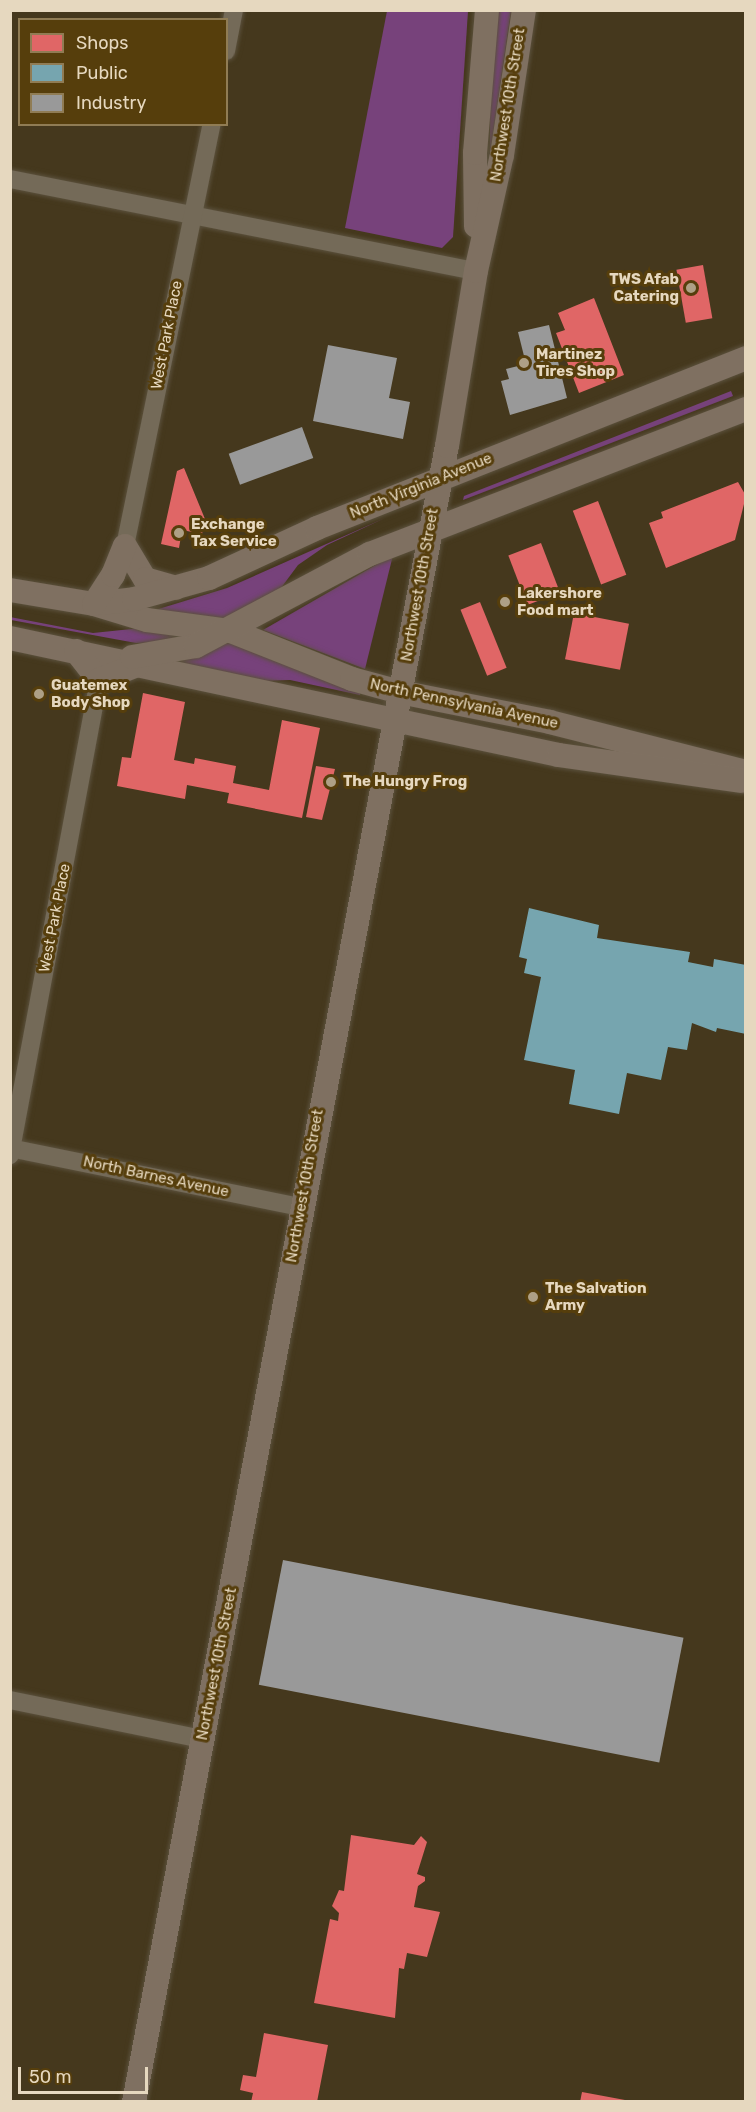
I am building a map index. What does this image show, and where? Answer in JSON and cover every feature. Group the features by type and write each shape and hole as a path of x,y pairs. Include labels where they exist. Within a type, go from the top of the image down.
{"main road":[{"name":"Northwest 10th Street","path":"476,270 475,153 487,10"},
{"name":"Northwest 10th Street","path":"134,2102 440,478 476,270 502,155 524,10"},
{"name":"North Virginia Avenue","path":"94,604 176,588 209,578 317,528 746,358"},
{"path":"115,660 196,646 231,631 344,567 430,530 745,408"},
{"path":"124,546 145,579 176,588"},
{"path":"94,604 113,576 124,546"},
{"name":"North Pennsylvania Avenue","path":"10,590 94,604 147,620 231,631 352,679 400,692 550,722 746,772"},
{"name":"North Pennsylvania Avenue","path":"10,638 559,755 746,781"},
{"path":"75,651 99,680 140,665"}],"street":[{"path":"228,41 234,10"},
{"name":"West Park Place","path":"124,546 212,126"},
{"path":"10,178 476,270"},
{"name":"West Park Place","path":"11,1151 99,680"},
{"name":"North Barnes Avenue","path":"11,1151 301,1207"},
{"path":"10,1700 201,1738"}],"shaded area":[{"path":"387,11 468,11 453,237 442,248 345,228"},
{"path":"497,11 511,11 490,154 490,75"},
{"path":"731,391 733,396 463,500 464,496"},
{"path":"385,518 327,545 298,565 278,592 232,619 152,611 227,588"},
{"path":"393,555 365,669 263,630"},
{"path":"10,617 93,633 141,628 195,634 160,642 136,643 11,620"},
{"path":"233,641 360,692 360,695 290,680 258,681 179,662"}],"building: Shops":[{"path":"703,265 712,318 686,323 676,270"},
{"path":"594,298 624,375 579,393 556,333 565,330 558,313"},
{"path":"184,468 205,519 202,534 182,530 179,548 161,544 177,471"},
{"path":"738,482 746,496 735,540 666,568 649,523 663,518 661,512"},
{"path":"598,501 626,575 601,584 573,511"},
{"path":"541,543 560,592 527,605 508,556"},
{"path":"480,602 507,668 487,676 461,610"},
{"path":"574,613 629,624 620,670 565,659"},
{"path":"143,693 185,702 174,760 194,764 195,758 236,766 233,783 269,790 282,720 320,728 302,818 227,803 229,793 187,785 185,799 117,786 122,757 131,758"},
{"path":"316,766 335,769 322,820 306,817"},
{"path":"351,1835 414,1845 421,1836 427,1842 417,1874 425,1877 425,1881 418,1886 414,1907 440,1912 427,1957 407,1953 404,1969 399,1968 395,2018 314,2003 330,1919 338,1921 339,1913 332,1906 339,1890 344,1891"},
{"path":"264,2033 328,2045 317,2102 251,2102 253,2093 240,2090 243,2075 256,2077"},
{"path":"582,2092 625,2100 625,2102 580,2102"}],"building: Public":[{"path":"529,908 599,925 597,938 690,952 688,962 713,967 714,959 746,965 746,1034 717,1028 716,1032 692,1023 687,1050 668,1047 661,1080 627,1073 619,1114 569,1104 575,1070 524,1060 541,977 524,973 527,959 519,957"}],"building: Industry":[{"path":"549,325 567,398 510,415 501,381 509,379 506,369 526,364 518,332"},
{"path":"328,345 397,358 389,398 410,402 403,439 313,421"},
{"path":"302,427 313,458 240,485 229,454"},
{"path":"283,1560 684,1638 659,1763 259,1685"}],"place":[{"name":"TWS Afab Catering","path":"691,288"},
{"name":"Martinez Tires Shop","path":"524,363"},
{"name":"Exchange Tax Service","path":"179,533"},
{"name":"Lakershore Food mart","path":"505,602"},
{"name":"Guatemex Body Shop","path":"39,694"},
{"name":"The Hungry Frog","path":"331,782"},
{"name":"The Salvation Army","path":"533,1297"}]}
